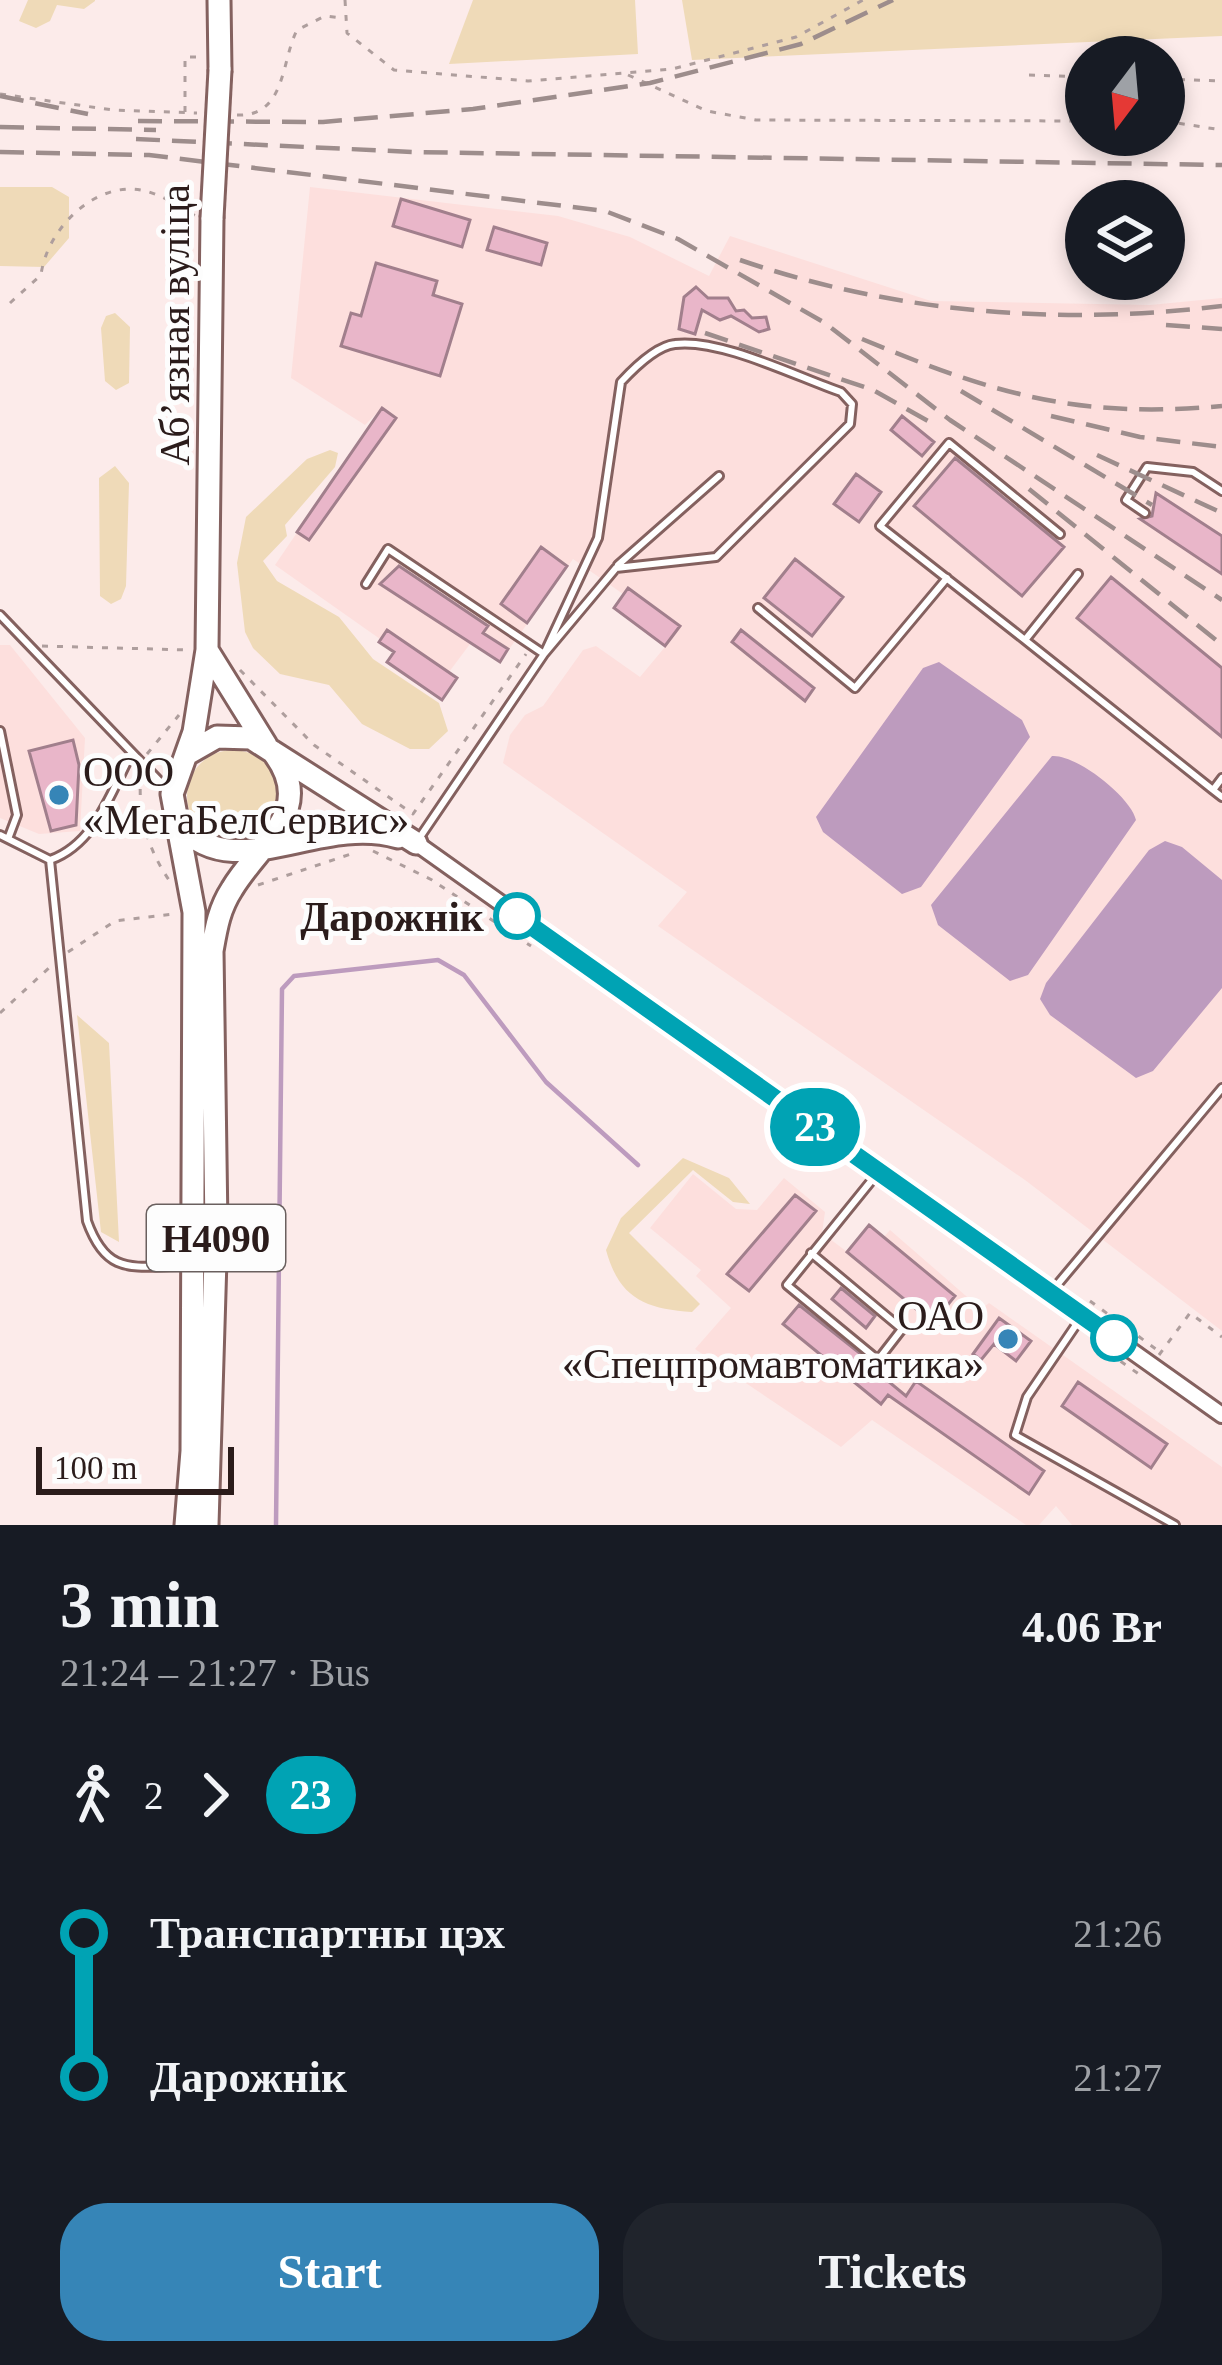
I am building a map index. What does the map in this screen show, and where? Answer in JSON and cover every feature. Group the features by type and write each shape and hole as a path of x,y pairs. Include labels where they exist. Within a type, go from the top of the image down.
{"main road":[{"name":"Абʼязная вуліца","path":"189,753 207,650 213,466 205,218 220,0"},
{"name":"Н4090","path":"186,1525 202,957 218,913 264,845 278,833 292,801 284,766 207,650"},
{"path":"172,794 189,753 202,743 234,735 269,749 416,843"},
{"name":"Н4090","path":"172,794 202,957 216,1226 207,1525"},
{"path":"179,824 195,842 217,853 241,854 264,845 371,830 416,843"}],"street":[{"path":"416,843 1222,1415"}],"lane":[{"path":"544,654 598,538 621,382 636,367 671,344 709,346 841,392 852,404 850,424 716,557 616,568"},
{"path":"1060,534 949,443 880,526 1222,797"},
{"path":"1145,513 1126,500 1147,467 1193,472 1222,490"},
{"path":"416,843 544,654 616,568 719,476"},
{"path":"366,584 388,549 544,654"},
{"path":"1025,640 1078,574"},
{"path":"758,608 855,688 947,578"},
{"path":"0,615 172,794"},
{"path":"0,731 17,815 4,837 50,860 73,852 92,828 131,754"},
{"path":"1213,790 1222,778"},
{"path":"50,860 87,1221 98,1251 117,1265 186,1266"},
{"path":"1050,1294 1222,1088"},
{"path":"811,1253 902,1328 878,1360 787,1285 811,1253 879,1172"},
{"path":"1082,1316 1027,1397 1016,1435 1175,1525"}],"path":[{"path":"345,0 347,33 394,70 528,81 672,69 796,37 863,0"},
{"path":"229,115 251,116 274,99 284,82 297,30 325,16 343,19"},
{"path":"184,113 185,57 213,63"},
{"path":"626,74 706,111 756,120 1065,121"},
{"path":"1029,75 1065,76"},
{"path":"1185,80 1222,81"},
{"path":"0,94 207,114"},
{"path":"1185,124 1222,130"},
{"path":"10,303 40,275 44,252 64,224 102,196 127,189 150,192 205,218"},
{"path":"27,645 190,650 189,667"},
{"path":"235,664 314,745 413,814 532,645"},
{"path":"173,886 157,862 141,819 142,764 158,735 182,712"},
{"path":"360,851 371,830"},
{"path":"256,886 360,851 393,859 432,880 531,946"},
{"path":"0,1013 57,960 115,921 180,913 177,900"},
{"path":"1090,1301 1161,1353 1190,1312 1222,1337"},
{"path":"1096,1345 1142,1378"}],"shaded area":[{"path":"28,0 95,1 84,9 57,5 50,21 36,28 19,21"},
{"path":"473,0 635,0 638,54 449,64"},
{"path":"682,0 1222,0 1222,36 1065,36 1065,43 692,60"},
{"path":"0,187 52,187 69,197 69,238 44,267 0,266"},
{"path":"310,187 558,216 630,237 709,276 730,236 931,301 1150,305 1222,298 1222,1331 1025,1180 658,926 687,892 503,763 510,735 525,715 543,706 583,650 596,646 640,677 665,647 614,608 623,594 573,559 500,662 470,644 449,672 457,678 387,662 394,652 380,639 275,565 381,409 365,425 291,378"},
{"path":"115,313 130,327 129,383 116,390 105,381 101,328 106,316"},
{"path":"330,450 338,453 335,467 285,525 287,536 263,561 277,581 339,617 373,659 439,703 448,731 429,749 410,749 362,724 329,685 280,674 253,648 245,632 237,563 246,517 307,459"},
{"path":"115,466 129,483 126,586 121,599 111,604 100,596 99,478"},
{"path":"0,645 10,645 85,738 80,831 39,834 0,818"},
{"path":"939,662 1022,720 1030,737 921,887 902,894 823,832 816,817 923,668"},
{"path":"233,750 265,764 279,796 265,828 233,842 201,828 187,796 201,764"},
{"path":"1052,756 1075,762 1101,779 1124,800 1136,820 1028,975 1010,981 938,925 931,905"},
{"path":"1165,841 1182,847 1222,880 1222,988 1153,1071 1136,1078 1050,1015 1040,999 1046,983 1149,850"},
{"path":"77,1015 109,1043 119,1242 101,1232"},
{"path":"683,1158 729,1178 750,1204 733,1202 693,1170 629,1233 700,1304 692,1312 661,1308 636,1298 618,1280 606,1250 621,1218"},
{"path":"693,1174 736,1209 757,1210 784,1178 825,1212 822,1233 846,1251 869,1225 884,1237 890,1230 981,1309 989,1303 1222,1467 1222,1525 1072,1525 1056,1506 1039,1525 1026,1525 872,1420 841,1447 695,1349 731,1308 696,1276 701,1270 650,1228"}],"building":[{"path":"401,199 470,220 462,247 393,226"},
{"path":"494,227 547,243 541,265 487,250"},
{"path":"376,263 437,281 433,295 462,304 440,376 341,346 351,313 361,316"},
{"path":"696,287 708,298 728,298 736,311 744,310 752,318 766,317 769,329 759,332 731,316 720,320 702,310 695,334 679,329 684,297"},
{"path":"382,408 396,418 309,540 297,532"},
{"path":"902,416 934,442 922,456 891,430"},
{"path":"955,458 1064,547 1022,596 914,506"},
{"path":"856,474 881,492 859,522 834,504"},
{"path":"1156,493 1222,536 1222,574 1140,519 1152,516"},
{"path":"541,547 567,566 527,623 501,604"},
{"path":"795,559 843,597 812,636 764,598"},
{"path":"399,566 488,626 483,633 508,649 500,662 380,584"},
{"path":"1111,577 1222,668 1222,737 1077,618"},
{"path":"628,588 680,626 665,646 614,608"},
{"path":"387,630 457,678 442,700 387,662 394,652 379,642"},
{"path":"741,630 814,688 805,701 732,642"},
{"name":"ООО «МегаБелСервис»","path":"73,740 79,765 76,825 51,831 29,751"},
{"path":"795,1195 816,1211 749,1291 727,1274"},
{"path":"869,1225 955,1296 933,1323 847,1252"},
{"path":"841,1288 875,1316 866,1328 832,1299"},
{"path":"799,1305 886,1374 883,1377 906,1396 916,1381 1044,1471 1029,1494 888,1395 881,1404 783,1324"},
{"name":"ОАО «Спецпромавтоматика»","path":"999,1318 1031,1341 1016,1361 994,1344 981,1360 973,1354"},
{"path":"1078,1382 1167,1444 1151,1468 1062,1406"}],"waterway":[{"path":"276,1525 282,989 294,976 438,960 464,975 546,1082 638,1165"}],"railway":[{"path":"138,121 323,122 473,109 650,83 801,44 893,0"},
{"path":"0,96 88,114"},
{"path":"0,127 156,130"},
{"path":"136,139 413,152 1222,165"},
{"path":"0,152 149,155 605,211 678,239 825,323 950,420 1222,600"},
{"path":"740,260 858,292 978,310 1100,315 1222,306"},
{"path":"1166,325 1222,329"},
{"path":"705,333 873,390 937,426"},
{"path":"862,339 954,374 1037,398 1123,409 1222,406"},
{"path":"961,391 1152,505"},
{"path":"1051,416 1140,437 1222,447"},
{"path":"1097,455 1222,513"},
{"path":"1029,489 1222,645"}],"bus line":[{"name":"23","path":"517,916 1114,1338"}],"place":[{"name":"ООО «МегаБелСервис»","path":"59,795"},
{"name":"Дарожнік","path":"517,916"},
{"name":"ОАО «Спецпромавтоматика»","path":"1008,1339"}]}
